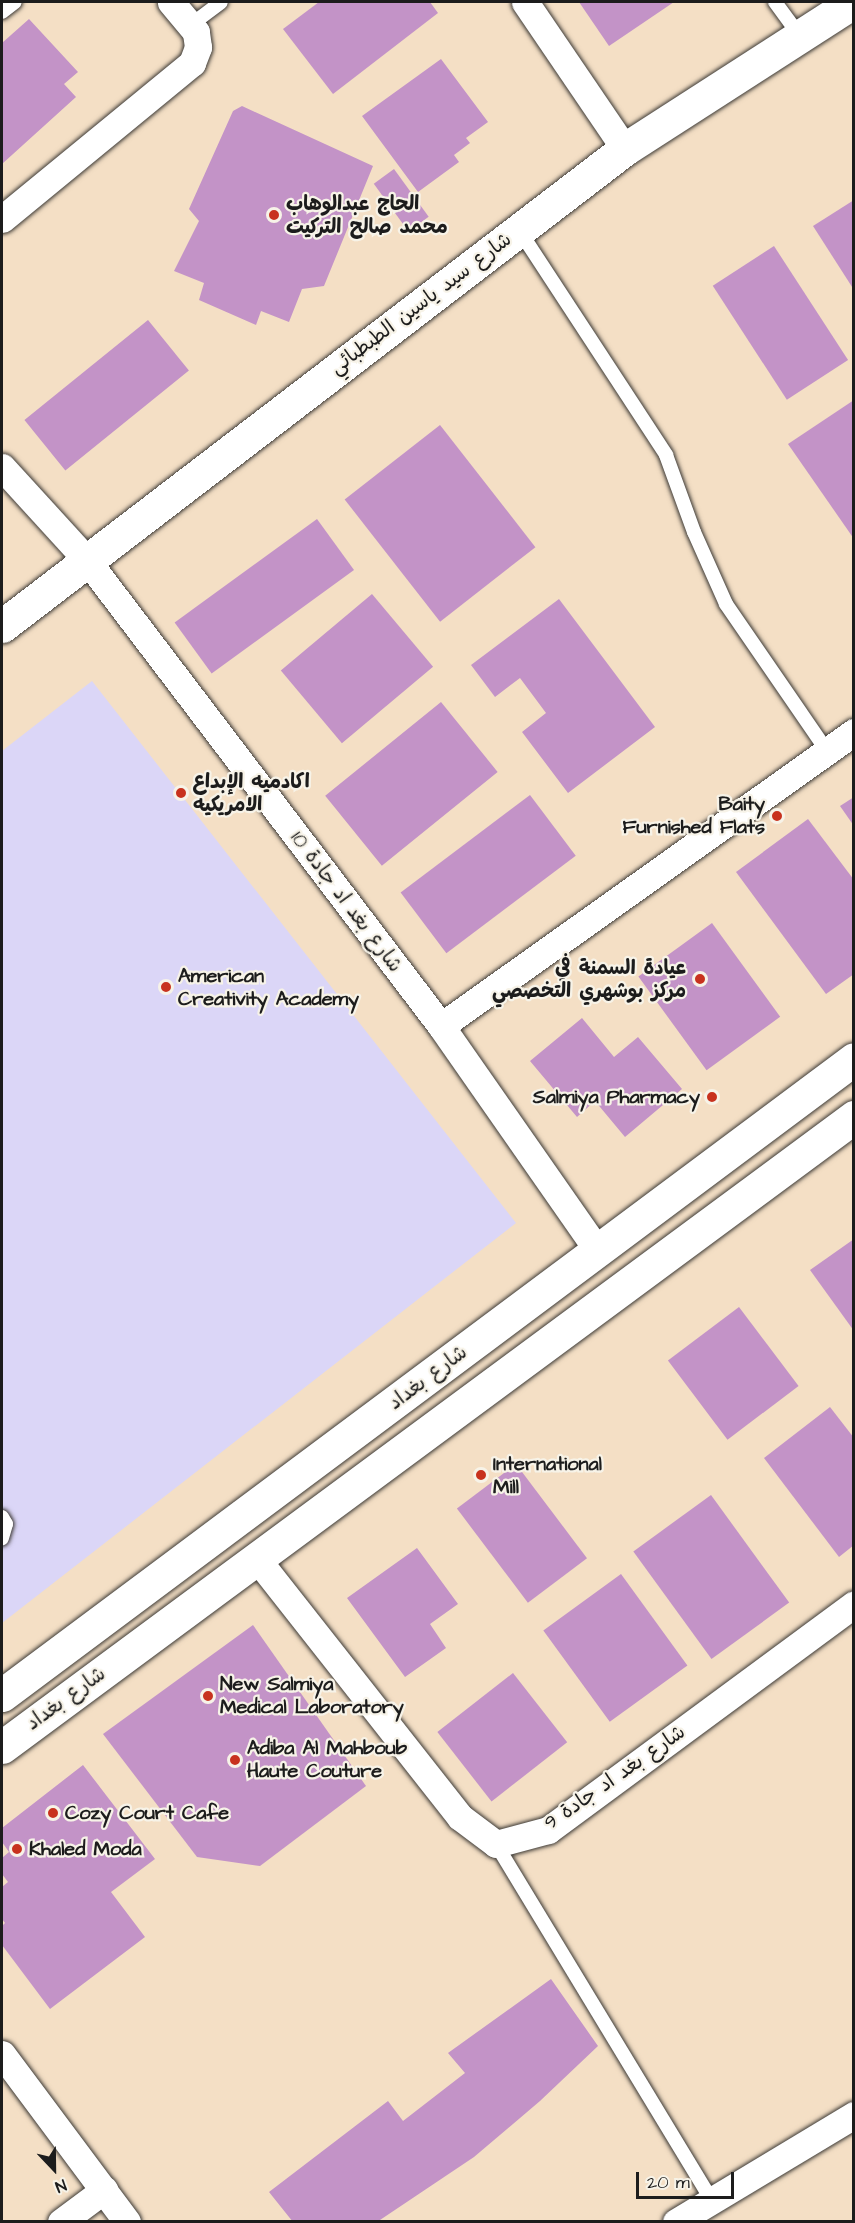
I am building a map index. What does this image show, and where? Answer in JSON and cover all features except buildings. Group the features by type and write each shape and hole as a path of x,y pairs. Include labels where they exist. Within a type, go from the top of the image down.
{"main road":[{"name":"شارع سيد ياسين الطبطبائي","path":"2,626 86,559 625,149 853,2"},
{"name":"شارع بغداد","path":"2,1695 854,1059"},
{"name":"شارع بغداد","path":"2,1747 854,1117"}],"street":[{"path":"2,219 192,63 199,40 192,24 171,2"},
{"path":"525,2 625,149"},
{"name":"شارع بغد اد جادة 10","path":"2,467 86,559 441,1026 598,1251"},
{"path":"441,1026 854,732"},
{"path":"257,1559 460,1816 496,1844"},
{"name":"شارع بغد اد جادة 9","path":"496,1844 548,1830 854,1604"},
{"path":"2,2054 127,2222"},
{"path":"676,2222 854,2115"},
{"path":"61,2222 104,2190"}],"lane":[{"path":"2,12 15,2"},
{"path":"192,24 221,2"},
{"path":"775,2 800,36"},
{"path":"519,230 666,455 694,532 726,604 827,751"},
{"path":"2,1517 6,1524 2,1538"},
{"path":"496,1844 712,2200"}],"shaded area":[{"name":"American Creativity Academy","path":"92,681 516,1223 2,1623 2,751"}],"place":[{"name":"الحاج عبدالوهاب محمد صالح التركيت","path":"274,215"},
{"name":"اكادميه الإبداع الامريكيه","path":"181,793"},
{"name":"Baity Furnished Flats","path":"777,816"},
{"name":"عيادة السمنة في مركز بوشهري التخصصي","path":"700,979"},
{"name":"American Creativity Academy","path":"166,987"},
{"name":"Salmiya Pharmacy","path":"712,1097"},
{"name":"International Mill","path":"481,1475"},
{"name":"New Salmiya Medical Laboratory","path":"208,1696"},
{"name":"Adiba Al Mahboub Haute Couture","path":"235,1760"},
{"name":"Cozy Court Cafe","path":"53,1813"},
{"name":"Khaled Moda","path":"17,1849"}]}
